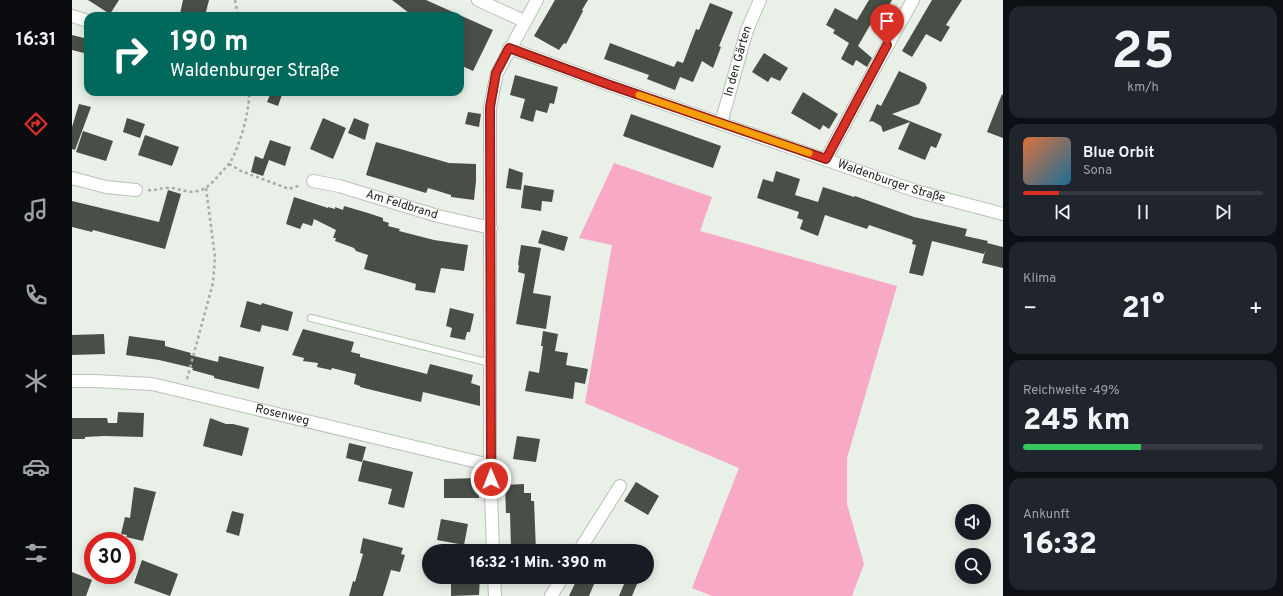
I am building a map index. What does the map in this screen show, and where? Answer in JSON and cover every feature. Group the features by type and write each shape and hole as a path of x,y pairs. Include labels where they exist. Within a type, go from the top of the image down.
{"street":[{"path":"478,0 524,21"},
{"path":"493,544 490,465 490,107 496,73 537,0"},
{"name":"In den Gärten","path":"721,123 747,30 760,0"},
{"path":"826,159 913,0"},
{"path":"72,16 84,20"},
{"name":"Waldenburger Straße","path":"509,48 916,192 1003,214"},
{"path":"72,178 106,187 136,190"},
{"name":"Am Feldbrand","path":"313,181 340,186 438,216 491,228"},
{"name":"Rosenweg","path":"72,381 152,384 183,390 490,465"},
{"path":"583,544 620,486"},
{"path":"494,584 495,596"},
{"path":"551,596 559,584"}],"lane":[{"path":"312,318 491,363"}],"path":[{"path":"235,0 237,12"},
{"path":"136,190 168,188 197,192 206,188 229,164 240,140 247,112 249,96"},
{"path":"229,164 241,171 288,189 313,181"},
{"path":"183,390 213,283 215,257 206,188"}],"shaded area":[{"path":"614,163 712,197 700,231 897,286 847,458 847,504 864,564 852,596 712,596 692,588 739,468 585,403 612,245 579,238"}],"building":[{"path":"88,0 119,0 111,12 107,12"},
{"path":"183,0 209,0 206,12 180,12"},
{"path":"392,0 426,0 453,12 408,12"},
{"path":"555,0 588,0 566,44 564,43 559,50 534,36"},
{"path":"869,0 892,0 882,18 876,15 858,46 872,58 867,67 856,60 853,66 841,59 849,43 833,33 835,30 826,25 835,8 857,20"},
{"path":"932,0 962,0 946,25 950,27 941,42 926,34 912,57 902,51"},
{"path":"710,3 733,12 719,46 721,47 713,68 702,61 693,82 680,77 675,90 647,79 649,75 604,59 610,43 674,67 677,61 683,63 696,29 699,30"},
{"path":"464,17 493,30 473,71 464,67"},
{"path":"72,35 84,38 84,53 72,50"},
{"path":"764,53 788,68 780,81 771,77 768,82 752,72"},
{"path":"899,71 925,83 927,88 919,104 892,114 942,134 936,148 931,146 925,160 898,149 910,122 883,132 881,126 872,121 869,122 877,104 881,106"},
{"path":"515,75 558,87 554,104 550,103 547,113 536,110 533,122 520,118 525,99 510,95"},
{"path":"803,92 838,114 829,129 823,125 820,130 791,113"},
{"path":"1002,94 1003,95 1003,138 987,132"},
{"path":"269,96 282,96 278,106 267,102"},
{"path":"79,104 91,107 75,150 72,149 72,127"},
{"path":"468,112 481,114 479,127 465,124"},
{"path":"631,114 721,146 713,168 623,136"},
{"path":"127,118 145,124 140,138 123,132"},
{"path":"323,118 346,128 333,159 310,149"},
{"path":"354,118 369,124 365,140 348,133"},
{"path":"83,131 113,141 106,161 76,152"},
{"path":"145,135 179,147 172,166 138,155"},
{"path":"270,140 291,147 285,166 269,160 263,176 251,172 255,156 263,159"},
{"path":"376,142 449,163 476,164 474,200 451,197 451,195 428,188 426,193 366,175"},
{"path":"509,168 523,173 521,190 506,188"},
{"path":"776,171 800,179 795,195 818,202 823,187 854,197 855,196 914,217 967,229 965,236 988,241 987,243 1003,247 1003,268 982,263 986,248 984,254 932,241 923,276 909,273 916,245 912,244 913,240 869,225 867,229 825,215 818,236 800,229 803,220 797,218 799,212 757,198 763,179 773,182"},
{"path":"524,185 554,190 552,202 542,201 541,211 521,208"},
{"path":"168,190 181,194 165,249 93,230 92,232 72,227 72,201 159,222"},
{"path":"294,197 328,208 335,209 335,207 343,210 344,206 368,213 383,218 383,221 389,223 388,226 400,229 399,231 434,240 468,245 464,271 441,268 435,293 415,290 416,284 364,269 368,255 335,241 336,238 333,238 336,230 314,219 312,226 303,223 300,229 286,224"},
{"path":"542,230 568,237 564,251 538,243"},
{"path":"521,245 541,248 533,293 551,296 546,329 516,324 525,274 518,272"},
{"path":"247,301 261,305 262,303 293,312 288,331 262,325 260,332 240,327"},
{"path":"450,308 474,314 470,332 467,332 465,340 450,337 452,328 446,326"},
{"path":"303,329 354,342 351,352 360,354 360,357 427,374 430,364 473,375 471,383 480,386 480,406 423,392 421,402 360,387 354,384 356,374 332,368 331,370 317,367 318,363 303,361 304,358 292,355"},
{"path":"543,331 558,334 555,351 568,353 566,365 588,369 585,384 575,382 573,399 525,391 529,371 539,373 543,346 541,346"},
{"path":"104,334 105,354 72,355 72,335"},
{"path":"129,336 165,341 165,346 191,353 190,355 218,362 219,356 264,367 259,389 214,378 214,376 192,370 193,368 159,360 126,355"},
{"path":"118,412 144,413 143,437 104,436 85,437 85,439 72,439 72,418 107,418 108,423 117,423"},
{"path":"210,418 226,424 249,428 242,456 203,446"},
{"path":"517,436 540,439 536,462 513,459"},
{"path":"349,443 366,447 362,462 346,458"},
{"path":"363,460 413,472 404,508 388,504 392,489 358,481"},
{"path":"479,478 479,498 444,498 444,479"},
{"path":"636,482 659,496 648,515 624,501"},
{"path":"524,484 524,493 531,493 531,501 534,501 536,544 511,544 510,513 506,513 505,485"},
{"path":"134,487 156,492 143,541 136,539 136,532 121,532 125,517 130,518"},
{"path":"232,511 244,514 239,536 226,532"},
{"path":"441,519 468,524 464,544 437,540"},
{"path":"363,538 403,548 401,554 405,555 400,572 391,570 383,596 349,596 353,581 355,582 363,554 360,553"},
{"path":"142,560 178,574 170,596 136,584 136,577"},
{"path":"72,572 84,577 84,584 90,584 86,596 72,596"},
{"path":"451,584 480,584 479,595 451,596"},
{"path":"575,584 594,584 589,596 569,596"},
{"path":"624,584 637,584 632,596 619,596"}],"slow traffic":[{"path":"639,95 809,153"}],"route":[{"path":"491,479 490,107 496,73 509,48 607,84 826,159 887,45"}]}
